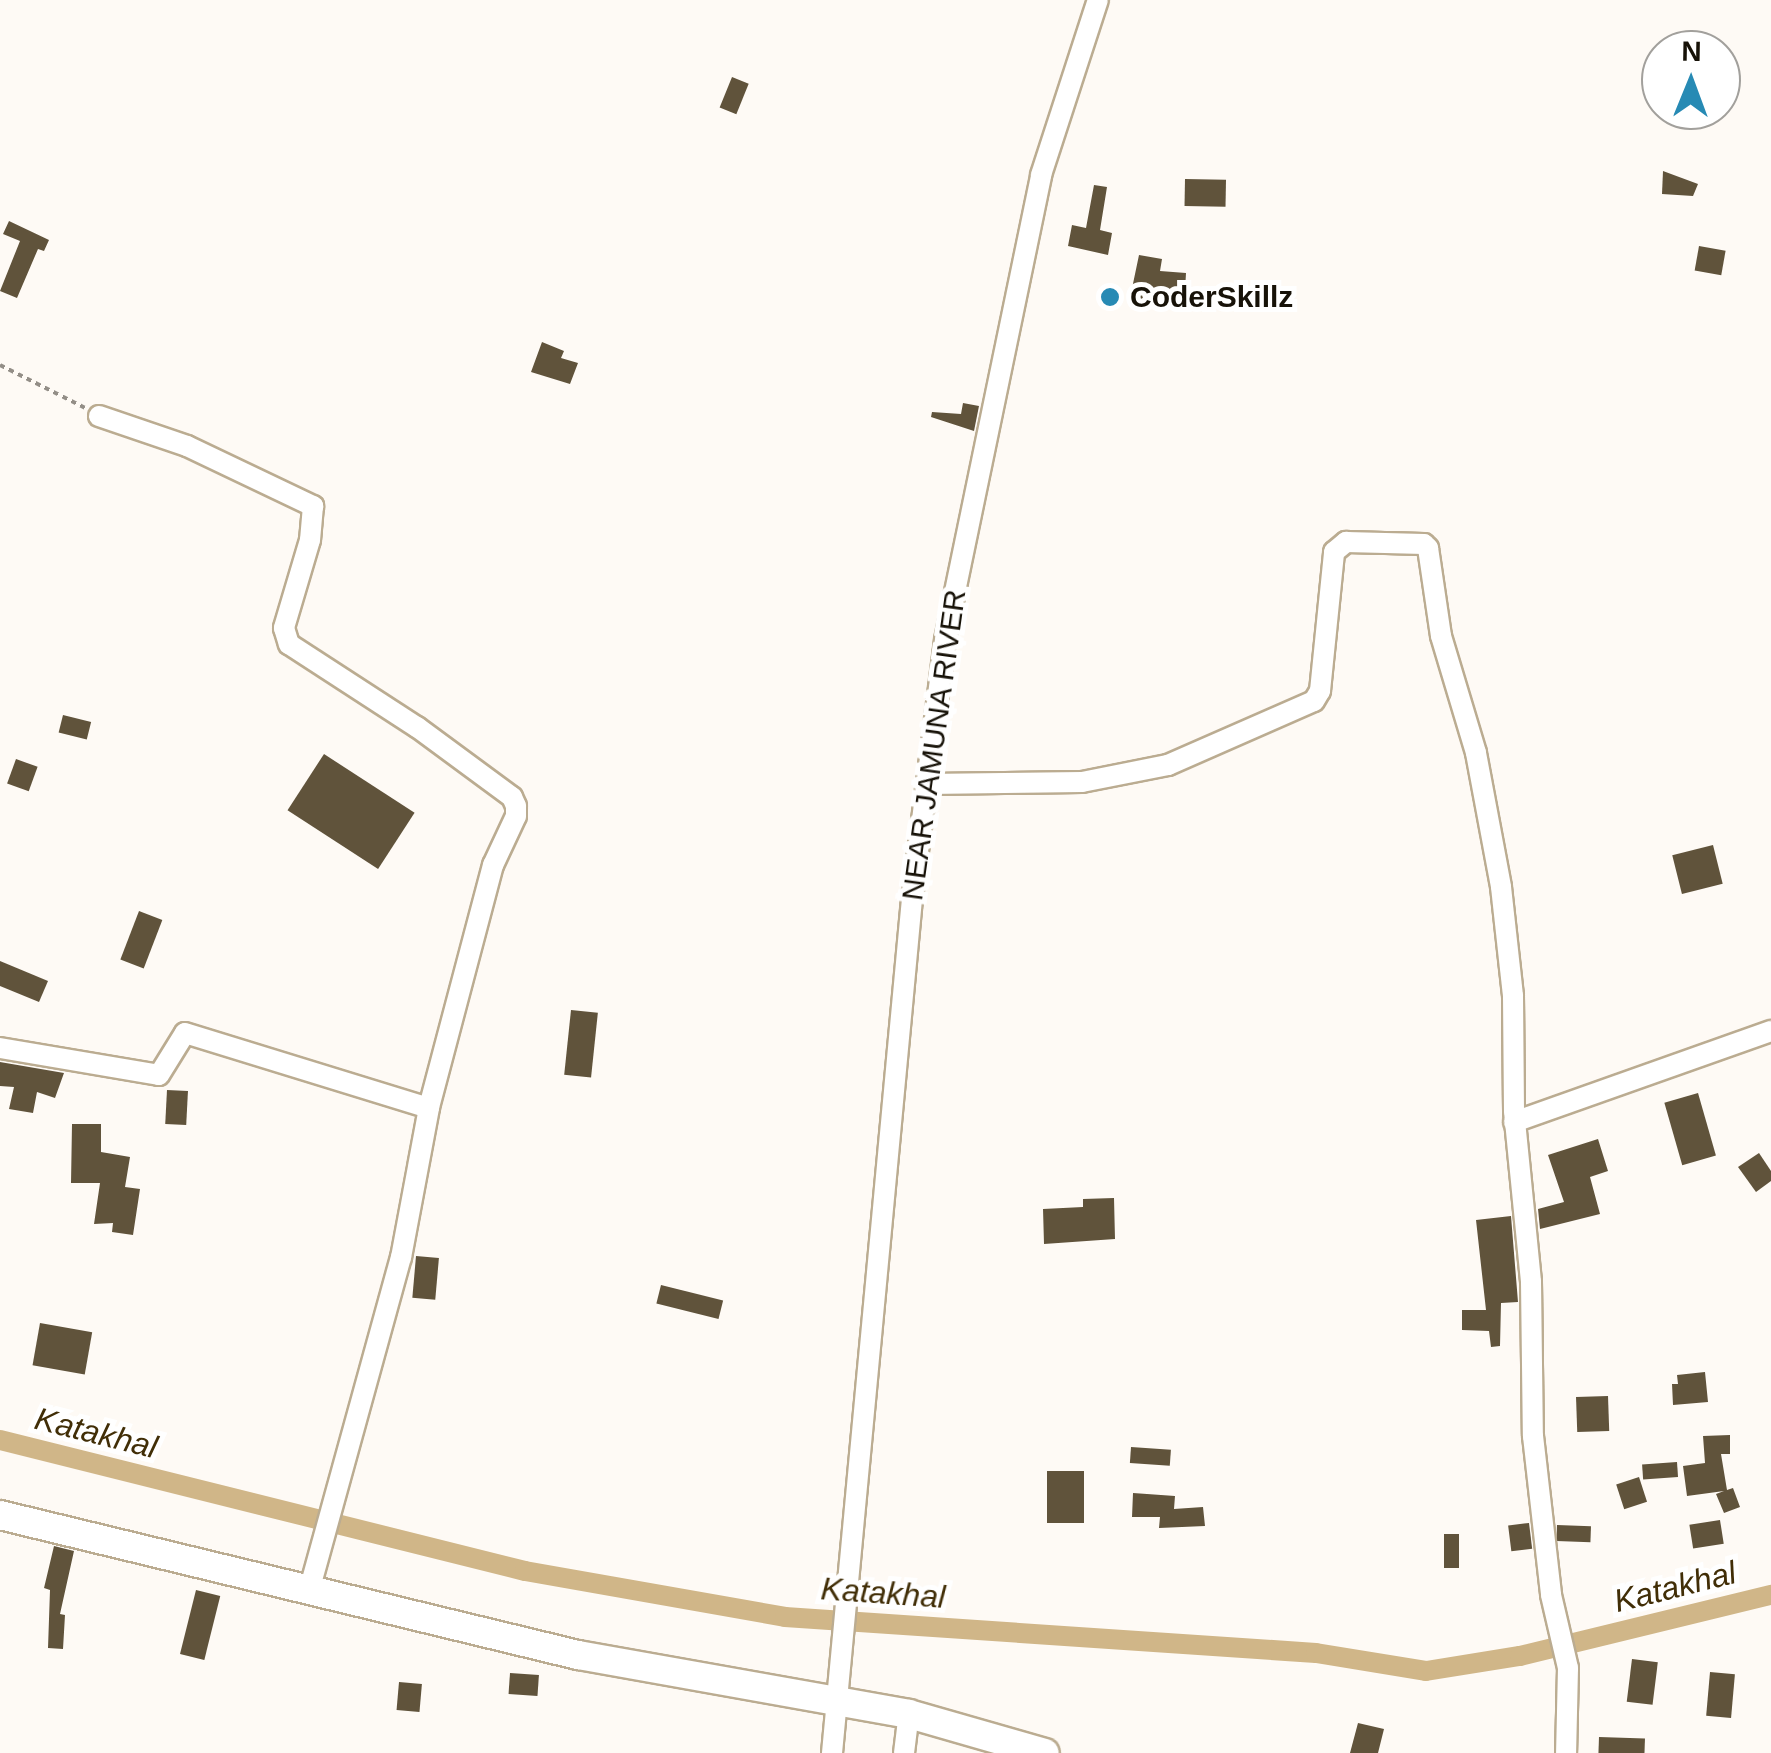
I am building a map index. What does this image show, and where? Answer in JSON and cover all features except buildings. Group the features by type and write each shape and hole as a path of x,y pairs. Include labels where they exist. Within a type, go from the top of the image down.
{"main road":[{"path":"0,1514 314,1578 578,1655 838,1690 1045,1753"}],"street":[{"name":"NEAR JAMUNA RIVER","path":"832,1753 926,784 950,606 1041,175 1098,0"},
{"path":"100,416 187,446 313,506 310,540 284,628 289,644 417,727 512,796 516,816 494,864 430,1108 401,1257 314,1578"},
{"path":"926,784 1082,782 1168,765 1314,701 1320,692 1334,552 1346,542 1424,544 1441,636 1476,752 1501,887 1514,996 1514,1122 1530,1282 1532,1436 1568,1668 1566,1753"},
{"path":"1514,1122 1771,1031"},
{"path":"0,1048 159,1075 185,1033 430,1108"},
{"path":"904,1753 909,1714"}],"path":[{"path":"0,365 100,416"}],"waterway":[{"name":"Katakhal","path":"0,1440 525,1571 785,1617 1316,1653 1426,1671 1520,1656 1771,1595"}],"place":[{"name":"CoderSkillz","path":"1110,297"}]}
